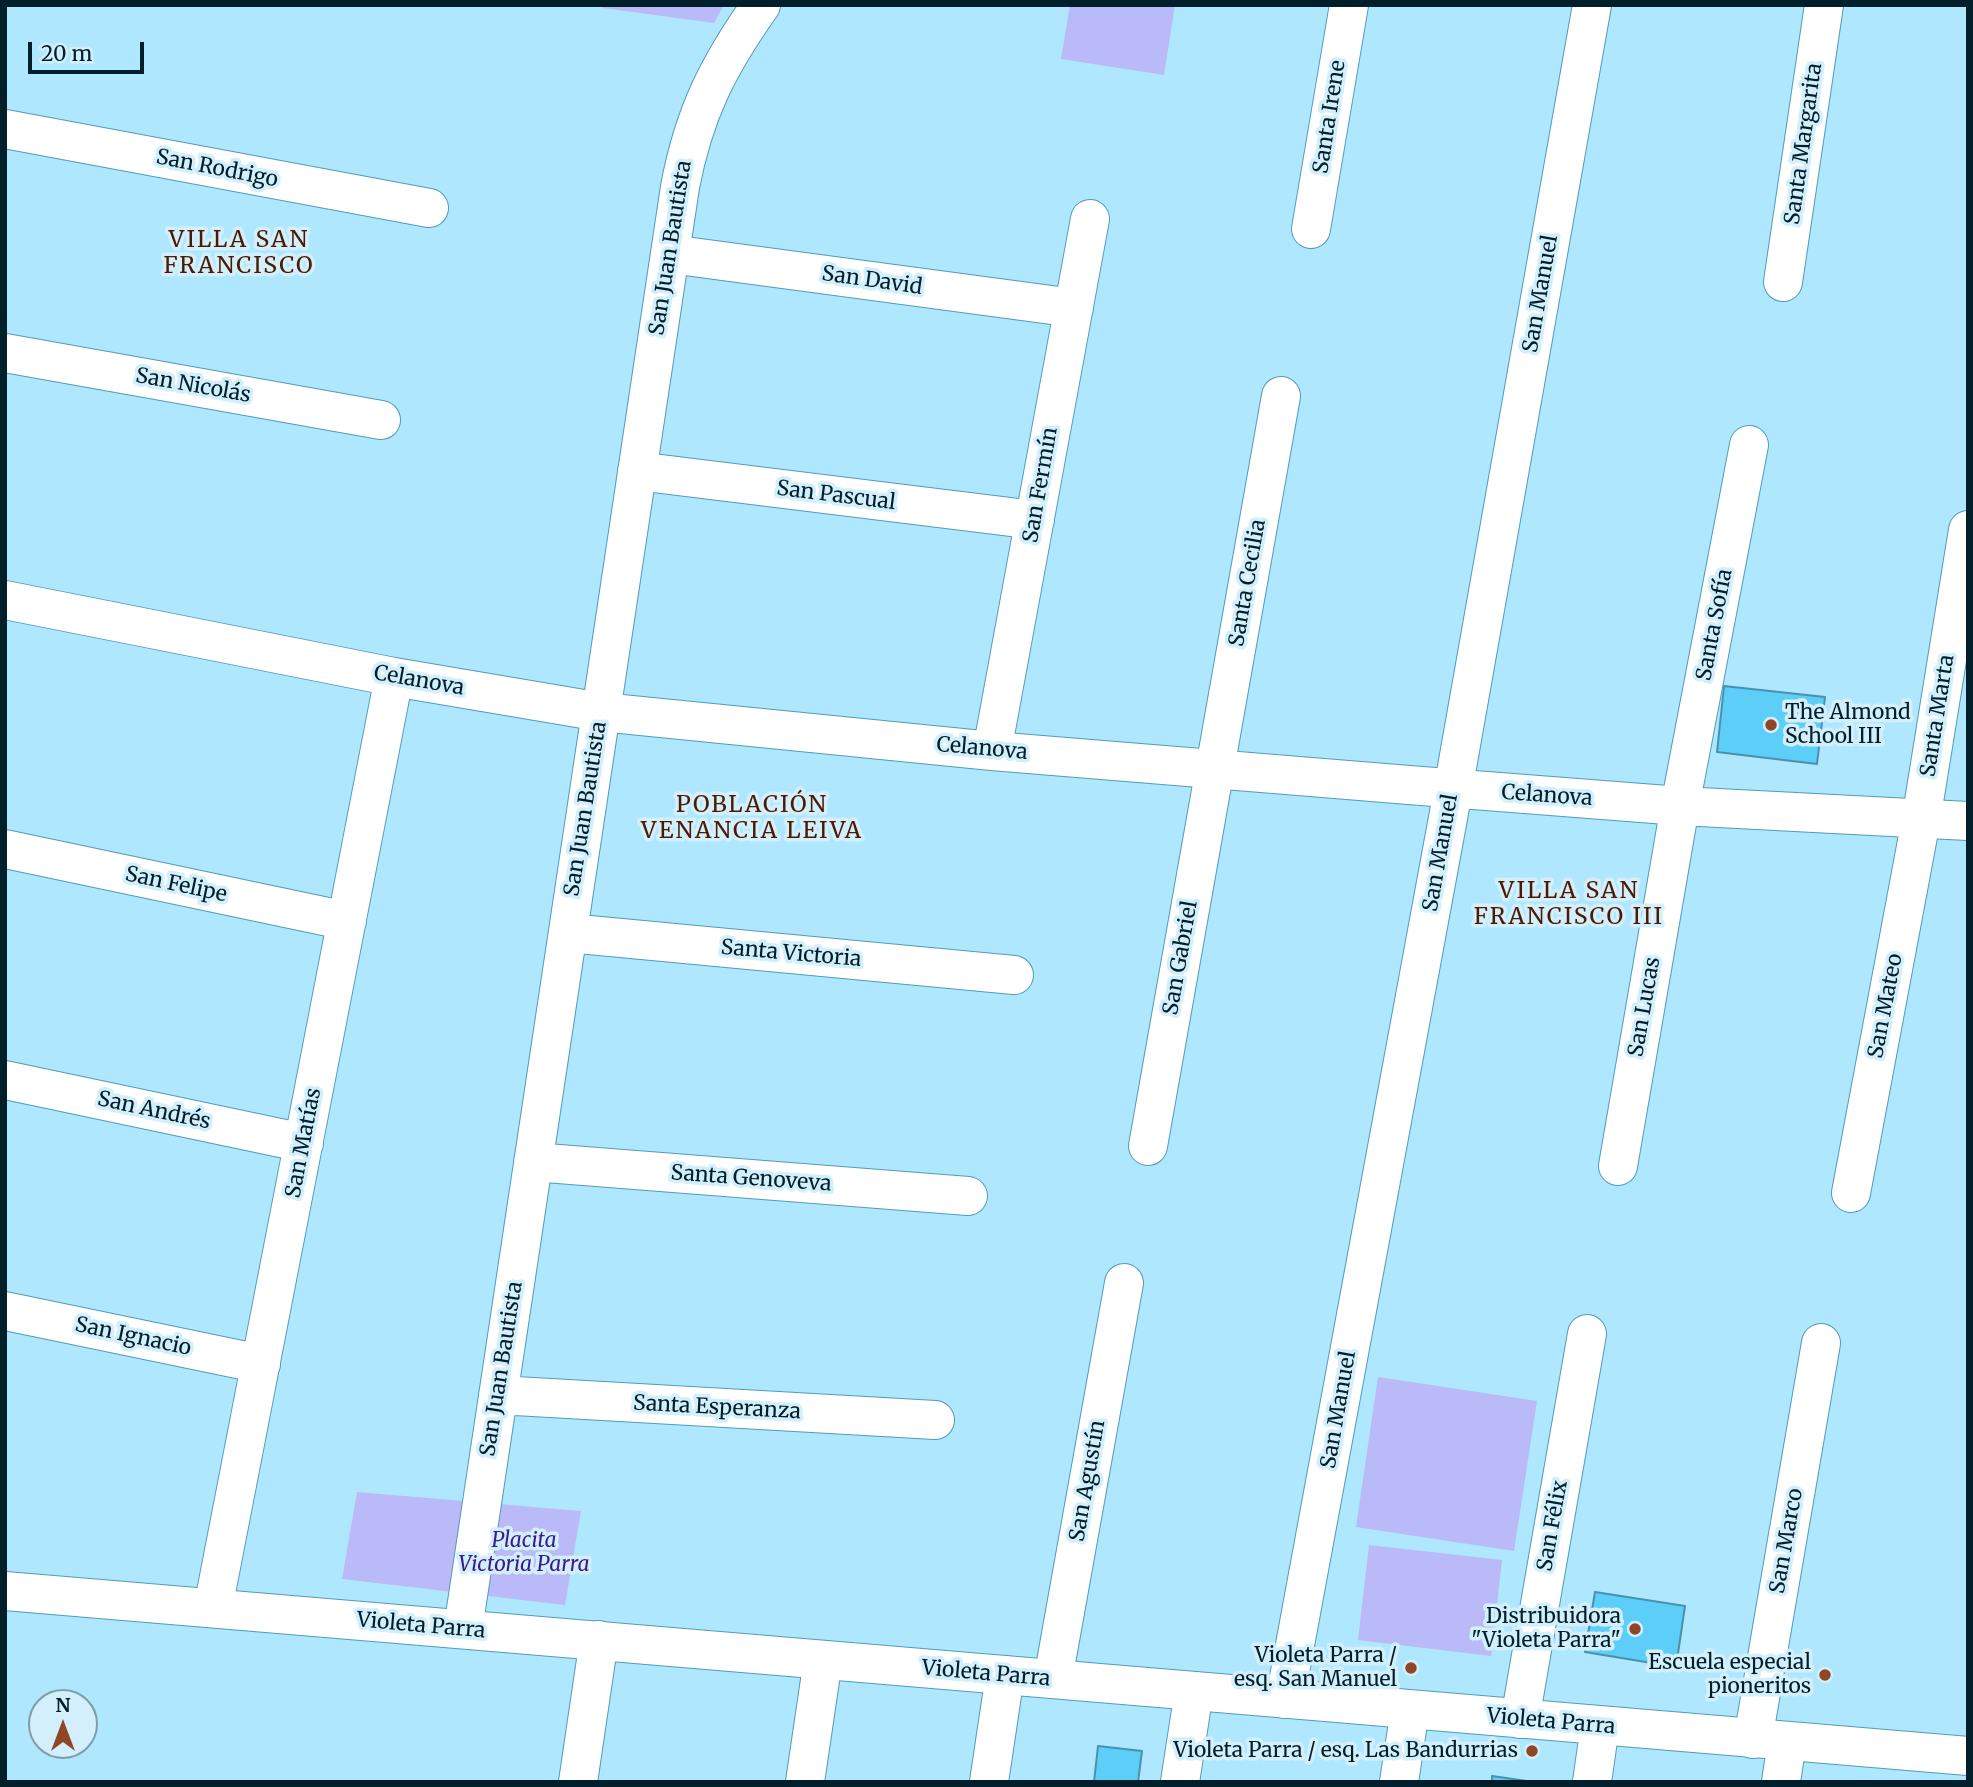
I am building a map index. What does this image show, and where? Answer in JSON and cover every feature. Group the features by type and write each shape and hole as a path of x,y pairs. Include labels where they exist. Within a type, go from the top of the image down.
{"street":[{"name":"San Juan Bautista","path":"463,1629 686,153 696,120 719,69 761,5"},
{"name":"Santa Irene","path":"1311,229 1349,5"},
{"name":"San Manuel","path":"1285,1699 1453,788 1592,5"},
{"name":"Santa Margarita","path":"1783,282 1824,5"},
{"name":"San Rodrigo","path":"5,129 429,208"},
{"name":"San Fermín","path":"992,751 1090,219"},
{"name":"San David","path":"670,254 1073,308"},
{"name":"San Nicolás","path":"5,353 381,420"},
{"name":"Santa Cecilia","path":"1215,769 1281,396"},
{"name":"Santa Sofía","path":"1680,806 1749,445"},
{"name":"San Pascual","path":"637,471 1035,520"},
{"name":"Santa Marta","path":"1921,820 1968,530"},
{"name":"Celanova","path":"5,600 394,677 601,712 992,751 1453,788 1680,806 1968,821"},
{"name":"San Matías","path":"214,1608 394,677"},
{"name":"San Gabriel","path":"1148,1146 1215,769"},
{"name":"San Lucas","path":"1618,1166 1680,806"},
{"name":"San Mateo","path":"1851,1193 1921,820"},
{"name":"San Felipe","path":"5,849 347,920"},
{"name":"Santa Victoria","path":"568,933 1014,975"},
{"name":"San Andrés","path":"5,1080 304,1143"},
{"name":"Santa Genoveva","path":"533,1162 968,1196"},
{"name":"San Agustín","path":"1053,1679 1124,1283"},
{"name":"San Ignacio","path":"5,1311 261,1364"},
{"name":"San Félix","path":"1520,1719 1587,1334"},
{"name":"San Marco","path":"1781,1782 1770,1740 1821,1343"},
{"name":"Santa Esperanza","path":"498,1395 935,1420"},
{"name":"Violeta Parra","path":"5,1591 1968,1756"},
{"path":"578,1782 599,1640"},
{"path":"805,1782 823,1660"},
{"path":"989,1782 1005,1675"},
{"path":"1180,1782 1194,1691"},
{"path":"1399,1782 1409,1710"},
{"path":"1592,1782 1600,1726"}],"green space":[{"path":"604,5 724,5 714,23 603,8"},
{"path":"1070,5 1175,5 1164,75 1061,59"},
{"path":"1378,1377 1537,1401 1514,1551 1356,1527"},
{"name":"Placita Victoria Parra","path":"357,1492 581,1511 565,1605 342,1579"},
{"path":"1369,1545 1502,1560 1491,1656 1358,1640"}],"building":[{"name":"The Almond School III","path":"1724,686 1825,697 1817,764 1717,752"},
{"name":"Distribuidora \"Violeta Parra\"","path":"1595,1592 1685,1606 1676,1667 1585,1652"},
{"path":"1098,1746 1142,1751 1138,1782 1094,1782"},
{"path":"1492,1776 1534,1782 1492,1782"}],"place":[{"name":"The Almond School III","path":"1771,725"},
{"name":"Distribuidora \"Violeta Parra\"","path":"1635,1629"},
{"name":"Violeta Parra / esq. San Manuel","path":"1411,1668"},
{"name":"Escuela especial pioneritos","path":"1825,1675"},
{"name":"Violeta Parra / esq. Las Bandurrias","path":"1532,1751"}],"district":[{"name":"VILLA SAN FRANCISCO","path":"239,253"},
{"name":"POBLACIÓN VENANCIA LEIVA","path":"752,818"},
{"name":"VILLA SAN FRANCISCO III","path":"1569,904"}]}
